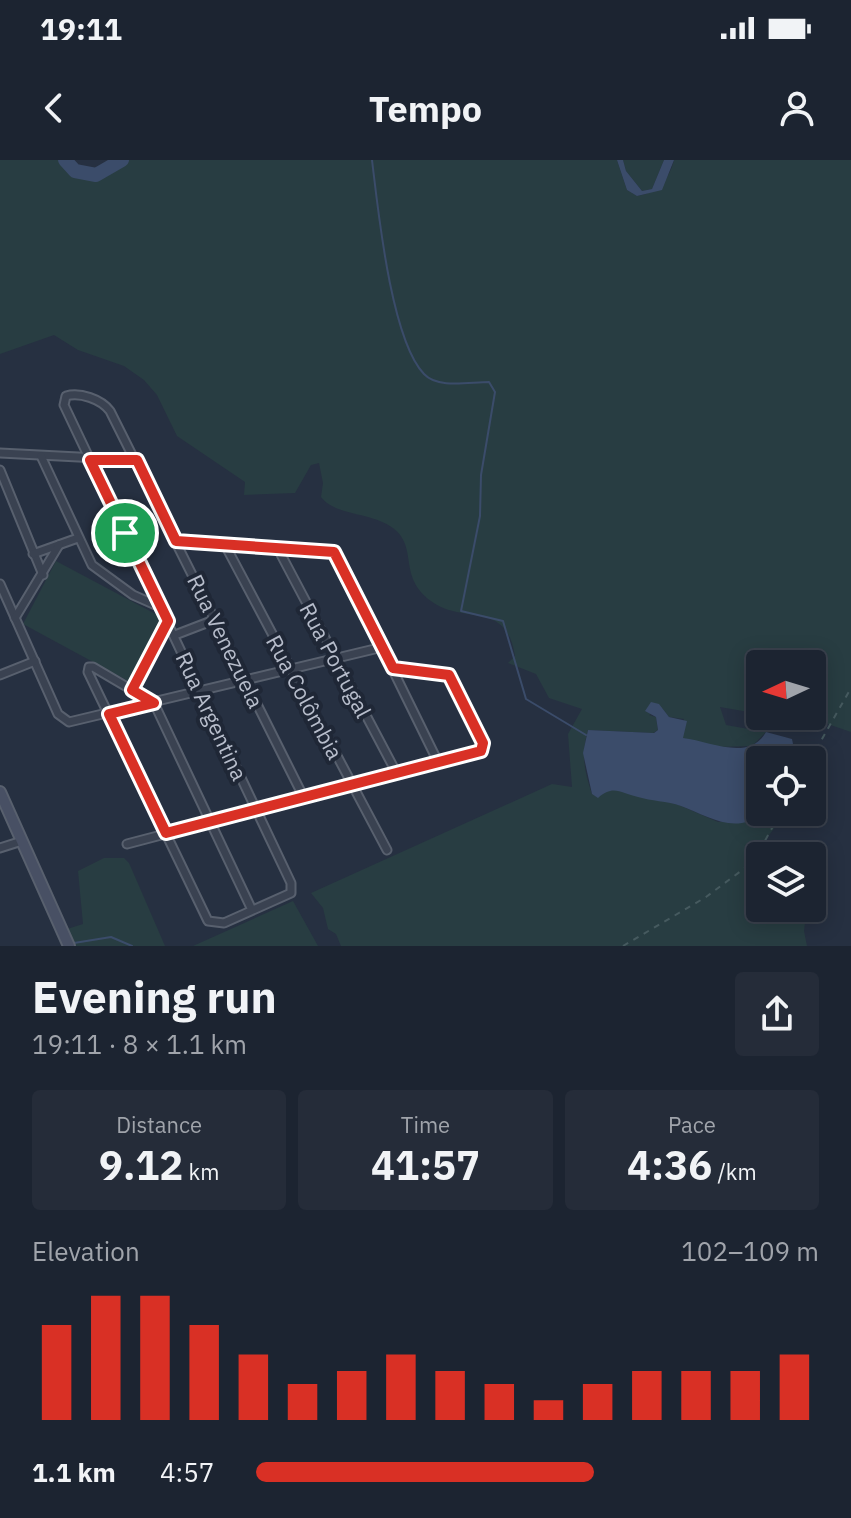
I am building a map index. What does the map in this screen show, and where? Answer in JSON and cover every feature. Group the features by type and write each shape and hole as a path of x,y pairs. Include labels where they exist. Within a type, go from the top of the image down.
{"main road":[{"path":"0,792 69,946"}],"street":[{"name":"Rua Venezuela","path":"64,405 64,398 73,394 102,403 137,460 303,796"},
{"name":"Rua Argentina","path":"64,405 291,883 291,893 252,910"},
{"path":"0,453 137,460"},
{"path":"41,456 78,538 97,570 160,607"},
{"path":"0,470 43,575"},
{"path":"33,554 78,538"},
{"path":"176,541 328,550 339,557 438,762"},
{"name":"Rua Colômbia","path":"224,543 387,850"},
{"path":"15,618 59,545"},
{"name":"Rua Portugal","path":"277,547 396,772"},
{"path":"0,584 58,714 69,722 201,693 383,647"},
{"name":"Rua Argentina","path":"175,635 214,620"},
{"name":"Rua Argentina","path":"132,690 168,621"},
{"path":"0,675 35,661"},
{"path":"93,667 132,690 154,703 252,910 224,923 213,924 203,915 88,672 93,667"},
{"path":"127,844 255,807 480,753 483,743 451,677 441,673 393,668"},
{"path":"0,848 22,841"}],"path":[{"path":"818,746 851,688"},
{"path":"623,946 706,897 753,862 773,826"}],"green space":[{"path":"0,160 66,160 68,169 78,177 127,160 617,160 627,190 637,196 651,192 661,184 674,160 851,160 851,732 826,723 826,650 746,650 746,712 720,707 726,725 766,732 752,746 718,747 682,738 684,719 669,717 662,708 649,715 656,717 658,730 653,733 588,730 584,755 592,794 598,797 608,790 618,789 679,805 718,822 776,826 764,842 746,842 746,922 805,922 807,946 341,946 336,934 328,929 323,908 311,893 552,784 572,787 568,734 582,709 549,698 536,674 508,663 515,656 503,627 482,616 444,608 421,592 414,582 405,544 393,528 375,519 335,508 321,497 323,483 319,463 311,465 295,493 244,495 245,482 177,436 157,395 144,380 124,366 78,350 54,335 0,354"},
{"path":"623,160 664,160 652,189 642,191 626,171"},
{"path":"56,561 163,618 130,682 23,624"},
{"path":"104,858 124,858 129,863 165,946 73,946 67,929 83,924 78,871"},
{"path":"293,901 318,946 193,946"}],"water":[{"path":"617,160 623,160 626,171 642,191 652,189 664,160 674,160 662,190 637,196 627,190"},
{"path":"651,702 659,704 669,717 687,721 683,738 728,747 746,747 746,821 722,822 676,804 617,791 608,791 598,798 592,794 583,753 588,730 654,733 658,730 656,717 645,711"},
{"path":"766,732 792,739 793,746 750,746"}],"waterway":[{"path":"65,160 75,171 96,175 122,160"},
{"path":"372,160 388,273 403,333 413,357 424,374 437,382 489,382 495,392 481,475 480,516 461,611 503,621 526,699 586,735"},
{"path":"74,943 111,937 132,946"}],"route":[{"path":"90,460 137,460 176,541 334,552 393,668 449,675 483,743 480,753 255,807 166,833 109,714 154,703 132,690 168,621 125,533 90,460"}]}
